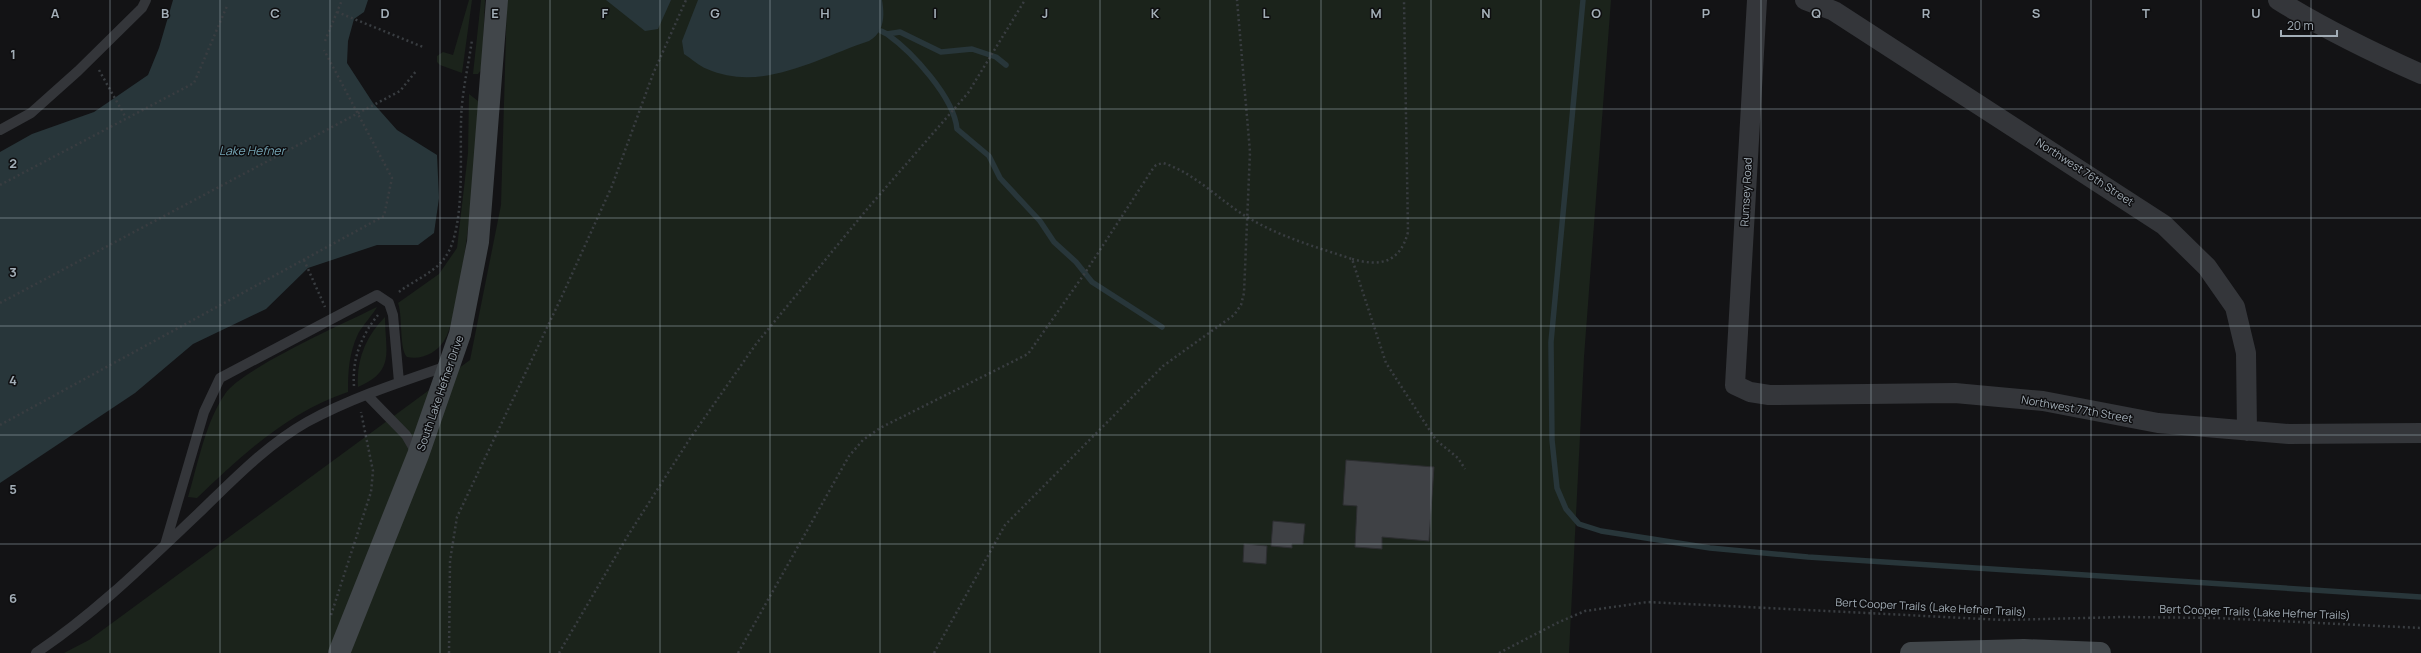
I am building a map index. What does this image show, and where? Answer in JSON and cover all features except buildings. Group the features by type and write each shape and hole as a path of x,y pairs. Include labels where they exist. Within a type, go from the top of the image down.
{"street":[{"name":"South Lake Hefner Drive","path":"339,653 418,455 451,365 466,308 478,242 497,0"},
{"name":"Rumsey Road","path":"1735,384 1757,0"},
{"name":"Northwest 76th Street","path":"1805,0 1834,11 2105,185 2164,225 2207,267 2235,307 2244,345 2247,431"},
{"path":"2278,0 2348,40 2421,74"},
{"name":"Northwest 77th Street","path":"1735,384 1750,392 1769,395 1955,393 2043,401 2158,424 2247,431 2289,434 2421,433"},
{"path":"1911,653 2024,650 2100,653"}],"lane":[{"path":"0,130 31,113 91,58 142,8 146,0"},
{"path":"165,545 204,412 220,378 377,295 389,303 393,315 399,382"},
{"path":"36,653 90,612 165,545 243,471 288,435 307,422 367,395 399,382 451,365"},
{"path":"367,395 406,435 418,455"}],"path":[{"path":"325,41 342,0"},
{"path":"449,653 450,561 457,517 562,296 612,186 653,74 686,0"},
{"path":"559,653 627,537 677,459 752,350 868,208 968,92 1025,0"},
{"path":"934,653 1006,525 1163,366 1234,316 1241,305 1244,293 1246,216 1250,152 1236,0"},
{"path":"738,653 849,456 863,440 880,428 1028,354 1156,165 1163,162 1184,172 1246,216 1277,234 1352,259 1379,264 1397,255 1405,245 1408,232 1404,0"},
{"path":"0,185 194,83 227,6"},
{"path":"337,12 423,47"},
{"path":"0,425 384,216 392,178 324,50"},
{"path":"91,58 126,118"},
{"path":"0,303 357,112 400,91 417,70"},
{"path":"394,296 434,269 446,257 453,242 462,153 461,125 467,74"},
{"path":"1352,259 1386,363 1436,440 1458,458 1465,469"},
{"path":"304,260 331,320"},
{"path":"354,385 353,370 362,338 381,312"},
{"path":"329,618 371,492 374,471 361,414"},
{"name":"Bert Cooper Trails (Lake Hefner Trails)","path":"1498,653 1557,623 1585,611 1648,602 2005,620 2123,617 2217,618 2421,628"}],"shaded area":[{"path":"469,0 472,0 462,73 440,65 437,62 437,56 443,52 453,55"},
{"path":"481,0 485,0 482,69 478,74 473,74"},
{"path":"507,0 1611,0 1584,357 1569,653 64,653 89,640 470,360 501,205"},
{"path":"469,94 478,101 480,105 468,225 457,297 452,319 447,336 437,349 428,355 413,358 407,357 403,347 398,303 439,274 457,248 468,153"},
{"path":"377,307 358,334 355,341 350,362 348,392 305,411 286,423 267,436 231,466 197,498 188,497 207,431 218,405 225,394 251,372 295,347"},
{"path":"385,317 386,359 383,367 370,381 358,387 359,367 364,349 372,332"}],"water":[{"name":"Lake Hefner","path":"173,0 368,0 364,12 354,19 348,41 347,63 373,103 397,130 437,155 439,198 434,233 418,245 377,245 308,268 266,309 193,344 135,393 0,483 0,152 32,134 94,112 148,75 159,48"},
{"path":"606,0 671,0 658,29 645,31"},
{"path":"698,0 882,0 883,18 878,33 869,41 789,70 769,75 748,77 728,75 704,68 684,54 682,41"}],"waterway":[{"path":"1583,0 1551,342 1552,440 1557,488 1566,509 1579,524 1601,531 1710,548 1808,557 2421,597"},
{"path":"881,31 887,34 900,32 941,52 972,49 996,57 1006,65"},
{"path":"887,34 908,52 930,76 948,103 954,116 957,129 989,156 1000,178 1040,221 1054,242 1076,262 1092,282 1162,327"}]}
